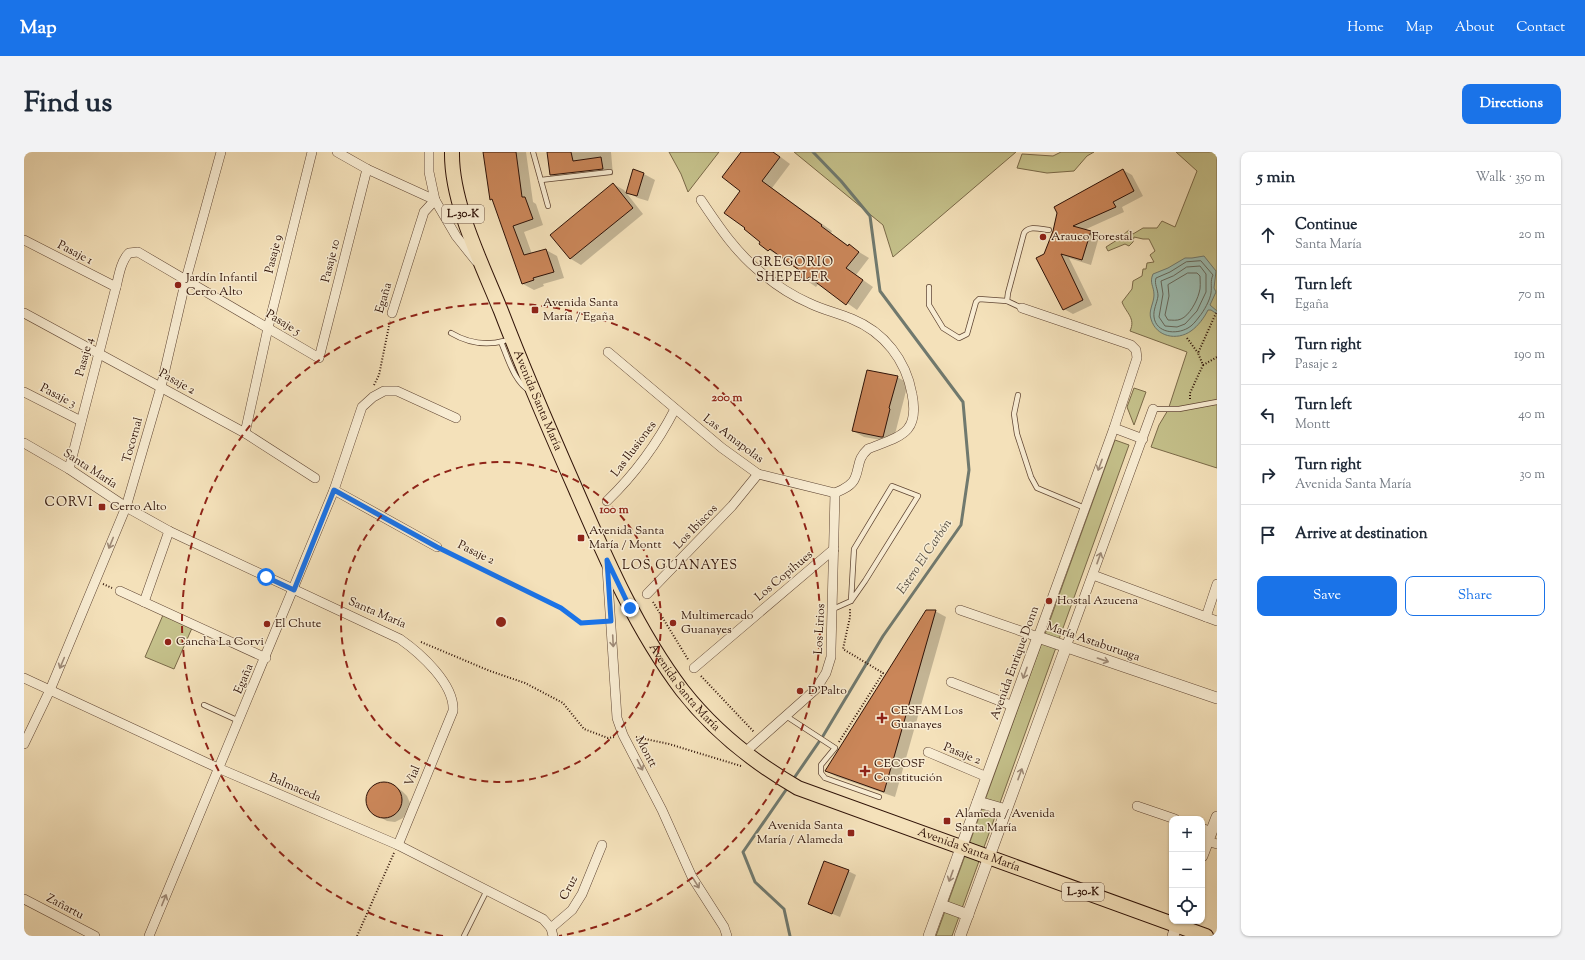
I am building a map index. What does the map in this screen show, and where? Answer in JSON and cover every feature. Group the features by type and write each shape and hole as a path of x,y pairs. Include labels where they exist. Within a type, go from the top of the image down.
{"main road":[{"name":"Avenida Santa María","path":"452,152 453,175 456,190 466,224 486,274 506,340 534,393 607,560 630,608 670,673 682,690 711,724 744,753 775,775 798,788 989,857 1176,928 1206,936"}],"street":[{"name":"Tocornal","path":"24,744 50,690 126,507 161,387 186,279 221,152"},
{"name":"Pasaje 9","path":"245,433 268,328 312,152"},
{"path":"337,152 367,169 435,200"},
{"path":"429,152 429,172 435,200 456,236 486,274"},
{"name":"Pasaje 10","path":"319,358 367,169"},
{"name":"Egaña","path":"392,313 424,212 435,200"},
{"path":"701,200 724,235 749,262 763,274 810,304 852,319 874,331 891,347 905,370 911,386 915,406 915,415 910,427 900,436 868,449 859,460 855,478 844,489 835,493"},
{"name":"Pasaje 1","path":"24,240 116,287"},
{"name":"Pasaje 5","path":"129,253 138,252 319,358"},
{"name":"Pasaje 4","path":"69,469 123,260 129,253"},
{"name":"Avenida Enrique Donn","path":"929,936 1114,428 1137,358 1134,347 1128,344 1022,308"},
{"name":"Pasaje 2","path":"24,313 99,352 245,433 315,478"},
{"name":"Las Amapolas","path":"608,352 722,448 758,474 835,493"},
{"name":"Egaña","path":"149,936 218,768 294,590 334,490 362,407 373,397 384,392 397,391 456,418"},
{"name":"Pasaje 3","path":"24,392 81,421"},
{"name":"Las Ilusiones","path":"607,501 640,465 657,441 676,409"},
{"path":"960,936 1153,409"},
{"path":"1114,428 1143,439"},
{"name":"Santa María","path":"24,443 69,469 126,507 169,531 400,639"},
{"name":"Los Ibiscos","path":"647,594 732,506 758,474"},
{"path":"334,490 437,547"},
{"name":"Los Lirios","path":"744,753 816,689 826,673 831,657 835,493"},
{"path":"144,602 169,531"},
{"name":"Los Copihues","path":"694,668 834,549"},
{"name":"Montt","path":"607,560 617,718 623,735 662,810 692,877 724,927 727,936"},
{"path":"1093,575 1217,621"},
{"path":"1206,616 1217,584"},
{"path":"120,591 266,658"},
{"name":"María Astaburuaga","path":"960,610 1217,698"},
{"name":"Vial","path":"398,845 451,716 453,706 449,692 433,669 418,652 400,639"},
{"name":"Balmaceda","path":"24,678 218,768 398,845 544,919 552,932"},
{"path":"951,682 1013,706"},
{"name":"Pasaje 2","path":"928,752 987,777"},
{"path":"978,802 1006,810"},
{"path":"1137,806 1169,817"},
{"path":"1203,852 1217,817"},
{"name":"Cruz","path":"552,932 572,910 582,894 602,844"},
{"name":"Zañartu","path":"24,899 95,936"},
{"path":"941,905 968,915"}],"lane":[{"path":"533,152 548,206"},
{"path":"541,180 610,172"},
{"path":"1007,301 1024,233 1026,230 1031,228 1049,230"},
{"path":"929,287 929,305 943,328 960,338 966,334 976,302 979,299 1007,301 1022,308"},
{"path":"451,333 473,343 490,344 506,340"},
{"path":"1018,395 1014,414 1017,434 1031,477 1037,488 1085,508"},
{"path":"1153,409 1173,409 1217,402"},
{"path":"833,608 850,601 865,581 918,496 892,486 854,549 850,601"},
{"path":"204,705 239,721"},
{"path":"786,716 835,748 821,765 821,772 825,778 879,797"},
{"path":"464,936 487,890"}],"path":[{"path":"1198,353 1217,311"},
{"name":"Egaña","path":"372,388 379,375 392,313"},
{"path":"1187,338 1198,353 1203,365"},
{"path":"1191,407 1190,393 1203,365 1217,357"},
{"name":"Pasaje 2","path":"437,547 561,608 581,623 611,621"},
{"path":"96,581 120,591"},
{"path":"835,748 883,673 844,649 850,617 850,601"},
{"path":"421,642 490,671 525,683 563,703 584,728 608,738 623,735 669,744 741,766 744,753"},
{"path":"357,936 398,845"}],"shaded area":[{"path":"669,152 719,152 688,192 681,174"},
{"path":"794,152 1016,152 893,257 883,225"},
{"path":"1061,152 1094,152 1087,156 1074,171 1047,173 1017,168 1022,154 1053,156"},
{"path":"1176,152 1217,152 1217,468 1151,447 1159,425 1168,410 1187,352 1130,331 1132,326 1131,319 1122,302 1132,289 1133,281 1142,276 1143,269 1146,269 1147,263 1154,262 1150,255 1155,251 1149,239 1134,237 1133,242 1129,246 1125,244 1108,251 1106,247 1129,230 1133,234 1143,228 1157,228 1162,221 1175,227 1197,171"},
{"path":"1134,388 1146,392 1134,425 1127,407"},
{"path":"1115,440 1129,445 952,936 936,936"},
{"name":"Cancha La Corvi","path":"163,615 192,628 174,669 145,657"}],"water":[{"path":"1204,256 1216,271 1214,288 1216,292 1210,305 1217,311 1217,314 1211,310 1208,310 1203,319 1191,331 1180,336 1168,336 1157,330 1150,316 1154,295 1152,282 1153,274 1168,268 1185,258"}],"building":[{"path":"483,152 516,152 522,197 525,197 533,219 513,226 524,255 546,249 554,272 533,278 534,280 522,284 492,199 490,200"},
{"path":"547,152 571,152 573,161 601,157 603,169 550,175"},
{"path":"741,152 773,152 780,157 762,181 848,246 849,244 859,252 846,268 863,280 846,305 809,277 805,281 796,274 799,270 770,249 768,251 759,244 760,242 744,229 745,228 724,213 740,191 722,177"},
{"path":"633,169 644,173 637,196 626,193"},
{"path":"1123,169 1134,191 1113,202 1116,207 1073,226 1091,231 1082,260 1061,254 1083,300 1063,310 1036,258 1044,254 1053,231 1057,213 1054,207"},
{"path":"613,183 633,208 570,259 550,235"},
{"path":"867,370 898,376 883,437 852,431"},
{"name":"CESFAM Los Guanayes","path":"926,610 936,610 884,792 825,771"},
{"path":"381,782 387,782 397,787 402,800 397,813 387,818 381,818 371,813 366,803 366,797 371,787"},
{"path":"824,861 849,870 832,914 808,904"}],"waterway":[{"name":"Estero El Carbón","path":"792,781 823,736 883,636 961,525 969,470 963,402 880,291 870,216 841,181 813,152"},
{"name":"Estero El Carbón","path":"788,787 743,852 755,882 784,909 790,936"}],"place":[{"name":"Arauco Forestal","path":"1043,237"},
{"name":"Jardín Infantil Cerro Alto","path":"178,285"},
{"name":"Avenida Santa María / Egaña","path":"535,310"},
{"name":"Cerro Alto","path":"102,507"},
{"name":"Avenida Santa María / Montt","path":"581,538"},
{"name":"Hostal Azucena","path":"1049,601"},
{"name":"Multimercado Guanayes","path":"673,623"},
{"name":"El Chute","path":"267,624"},
{"name":"Cancha La Corvi","path":"168,642"},
{"name":"D'Palto","path":"800,691"},
{"name":"CESFAM Los Guanayes","path":"882,718"},
{"name":"CECOSF Constitución","path":"865,771"},
{"name":"Alameda / Avenida Santa María","path":"947,821"},
{"name":"Avenida Santa María / Alameda","path":"851,833"}],"district":[{"name":"GREGORIO SHEPELER","path":"793,270"},
{"name":"CORVI","path":"69,503"},
{"name":"LOS GUANAYES","path":"680,566"}],"route":[{"path":"266,577 294,590 334,490 437,547 561,608 581,623 611,621 607,560 630,608"}]}
